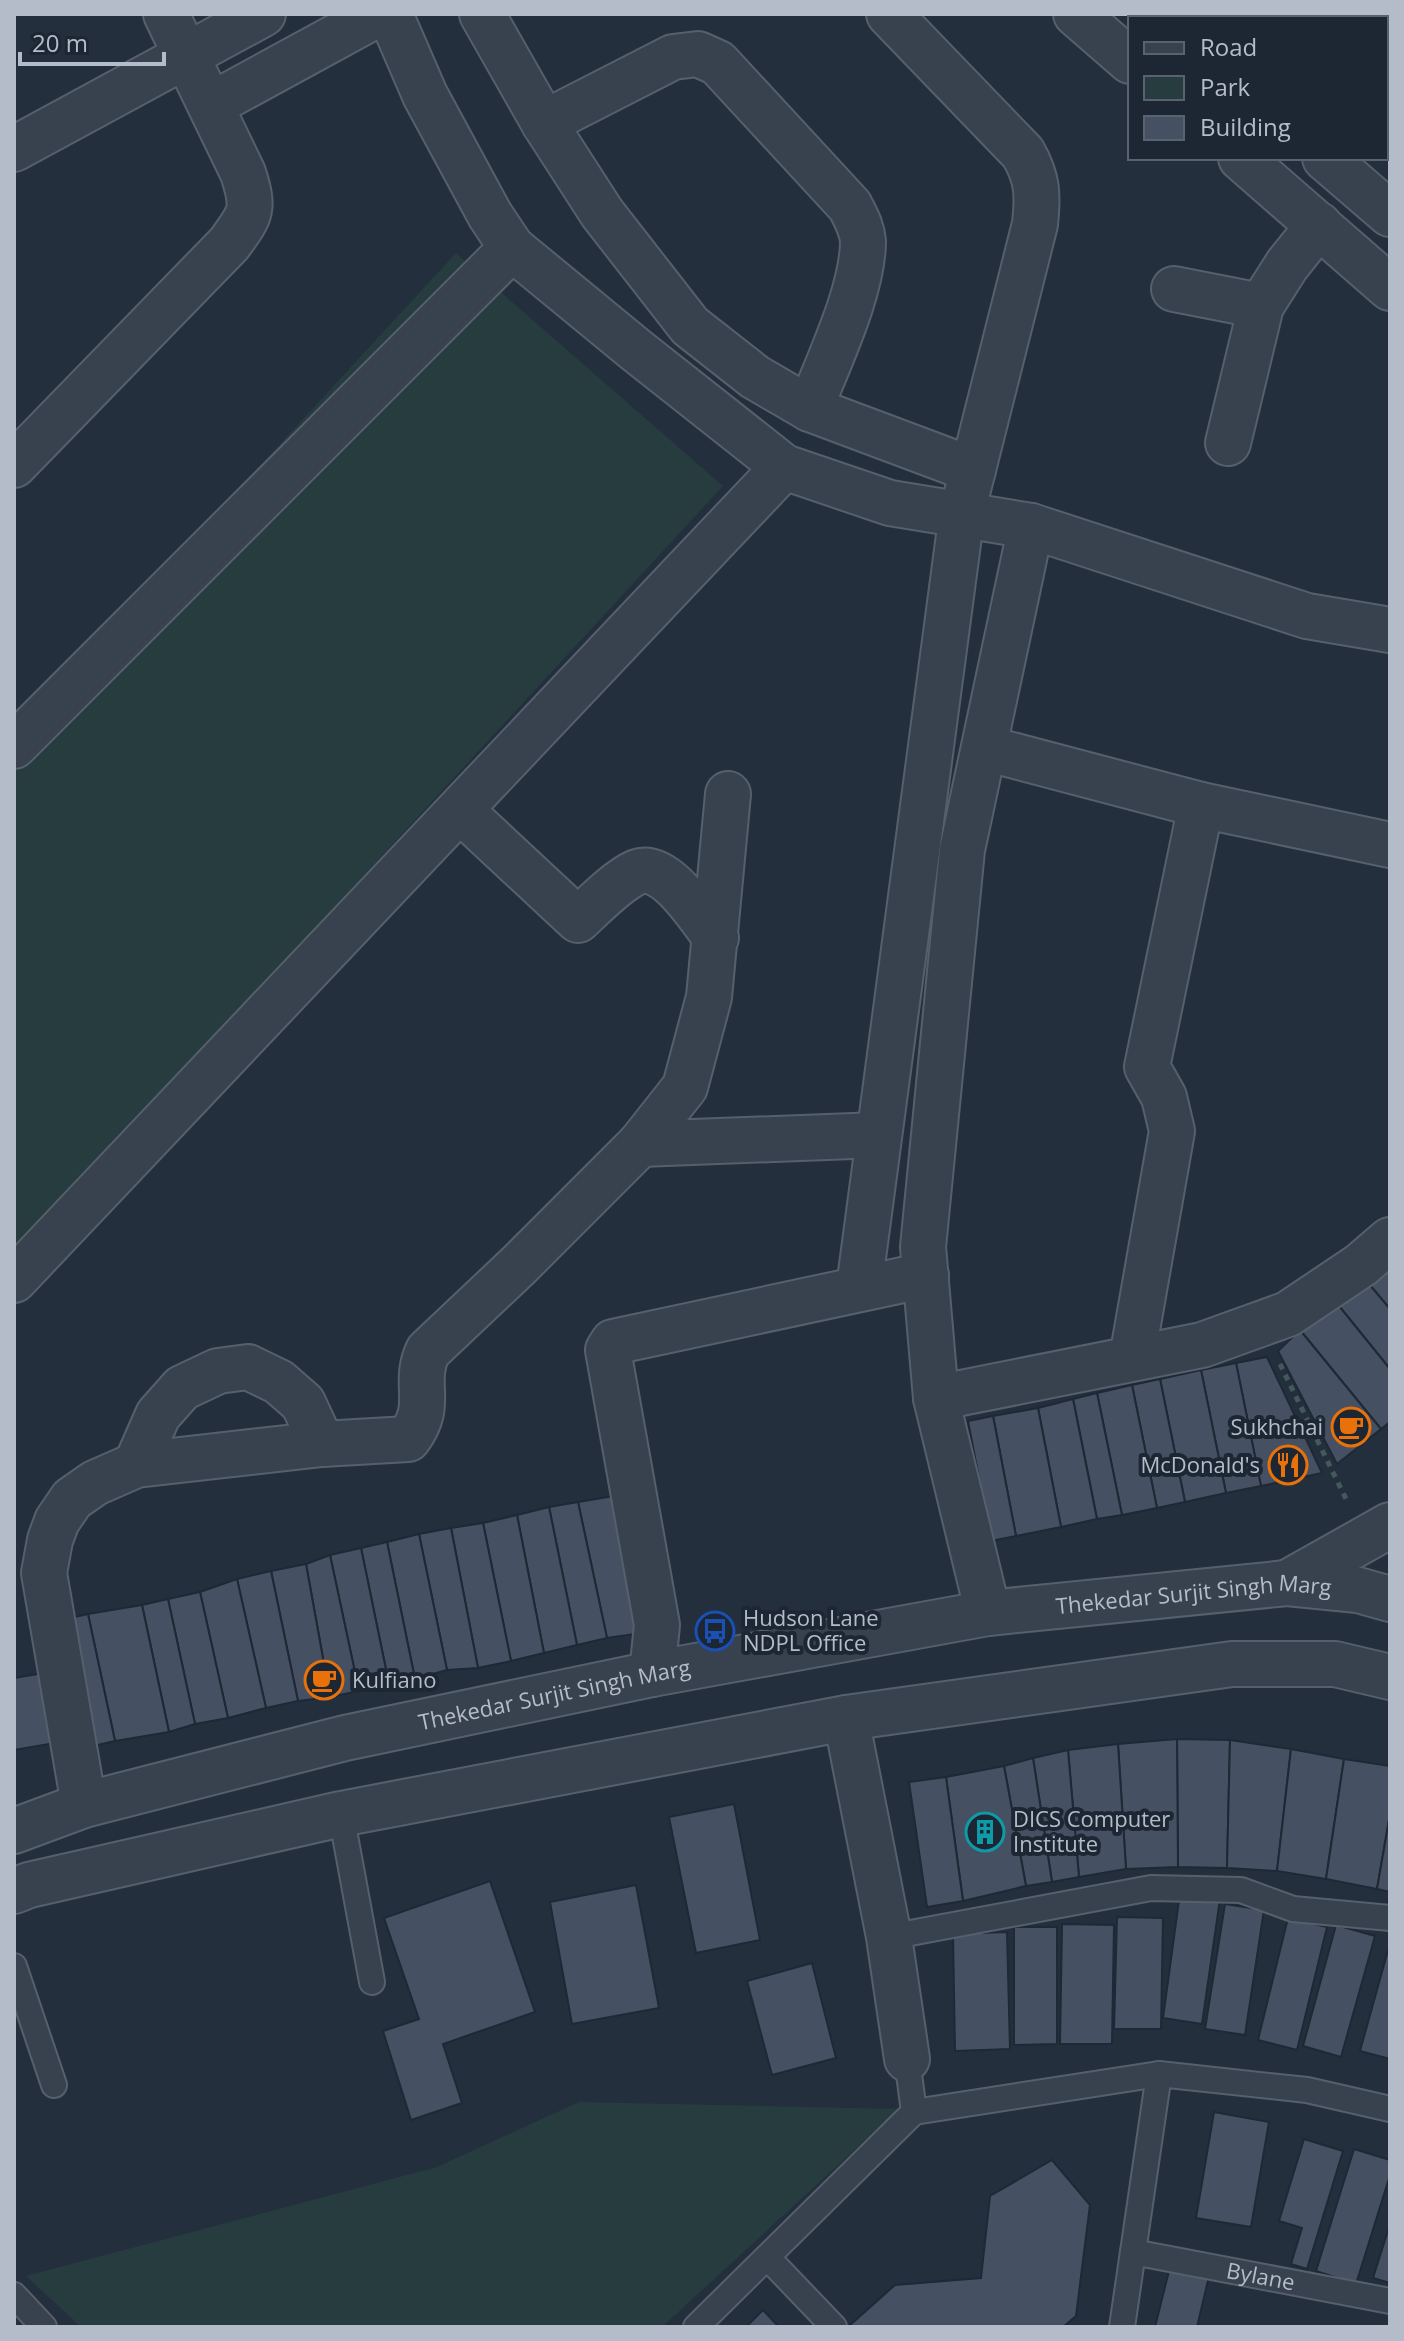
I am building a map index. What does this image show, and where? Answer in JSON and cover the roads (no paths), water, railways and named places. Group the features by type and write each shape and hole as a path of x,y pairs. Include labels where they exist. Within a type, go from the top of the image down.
{"street":[{"path":"14,465 229,244 246,221 252,199 243,173 166,14"},
{"path":"14,149 189,57 263,14"},
{"path":"211,105 378,14"},
{"path":"390,14 425,95 490,215 512,248 784,467 890,503 1031,526 1307,616 1390,630"},
{"path":"482,14 544,123 602,213 690,326 755,377 810,409 973,470"},
{"path":"859,1288 962,513 1035,224 1037,196 1034,172 1023,153 889,14"},
{"path":"1076,14 1128,59"},
{"path":"544,123 673,57 698,54 718,63 850,206 860,223 863,241 854,293 810,409"},
{"path":"1243,160 1390,288"},
{"path":"1327,160 1390,214"},
{"path":"1228,443 1261,306 1287,265 1319,225"},
{"path":"14,746 512,248"},
{"path":"1174,289 1261,306"},
{"path":"14,1280 784,467"},
{"path":"988,1613 936,1398 923,1247 962,850 1031,526"},
{"path":"985,748 1201,805 1390,845"},
{"path":"84,1805 44,1573 57,1521 72,1499 95,1483 136,1465 322,1444 408,1439 418,1427 423,1411 421,1366 428,1351 640,1144 685,1087 709,997 728,794"},
{"path":"1132,1358 1172,1131 1164,1097 1147,1067 1201,805"},
{"path":"460,810 578,920 639,871 654,872 672,883 716,938"},
{"path":"640,1144 879,1135"},
{"path":"936,1398 1202,1345 1288,1314 1361,1265 1390,1240"},
{"path":"652,1674 657,1625 608,1350 610,1346 613,1342 926,1275"},
{"path":"136,1465 158,1415 182,1388 218,1371 248,1367 279,1382 303,1403 322,1444"},
{"path":"1287,1583 1378,1532"},
{"name":"Thekedar Surjit Singh Marg","path":"14,1831 84,1805 345,1738 652,1674 988,1613 1287,1583 1358,1590 1390,1599"},
{"path":"14,1891 29,1885 341,1814 846,1718 1232,1664 1335,1664 1390,1677"},
{"path":"846,1718 889,1937 907,2059"}],"lane":[{"path":"341,1814 372,1982"},
{"path":"889,1937 1151,1888 1241,1890 1293,1909 1390,1918"},
{"path":"14,1966 54,2085"},
{"path":"907,2059 914,2112"},
{"path":"1122,2327 1159,2074"},
{"path":"696,2327 914,2112 1159,2074 1307,2090 1390,2109"},
{"name":"Bylane","path":"1133,2252 1390,2301"},
{"path":"767,2257 834,2327"},
{"path":"14,2295 44,2327"}],"place":[{"name":"Sukhchai","path":"1351,1427"},
{"name":"McDonald's","path":"1288,1465"},
{"name":"Hudson Lane NDPL Office","path":"715,1631"},
{"name":"Kulfiano","path":"324,1680"},
{"name":"DICS Computer Institute","path":"985,1832"}]}
